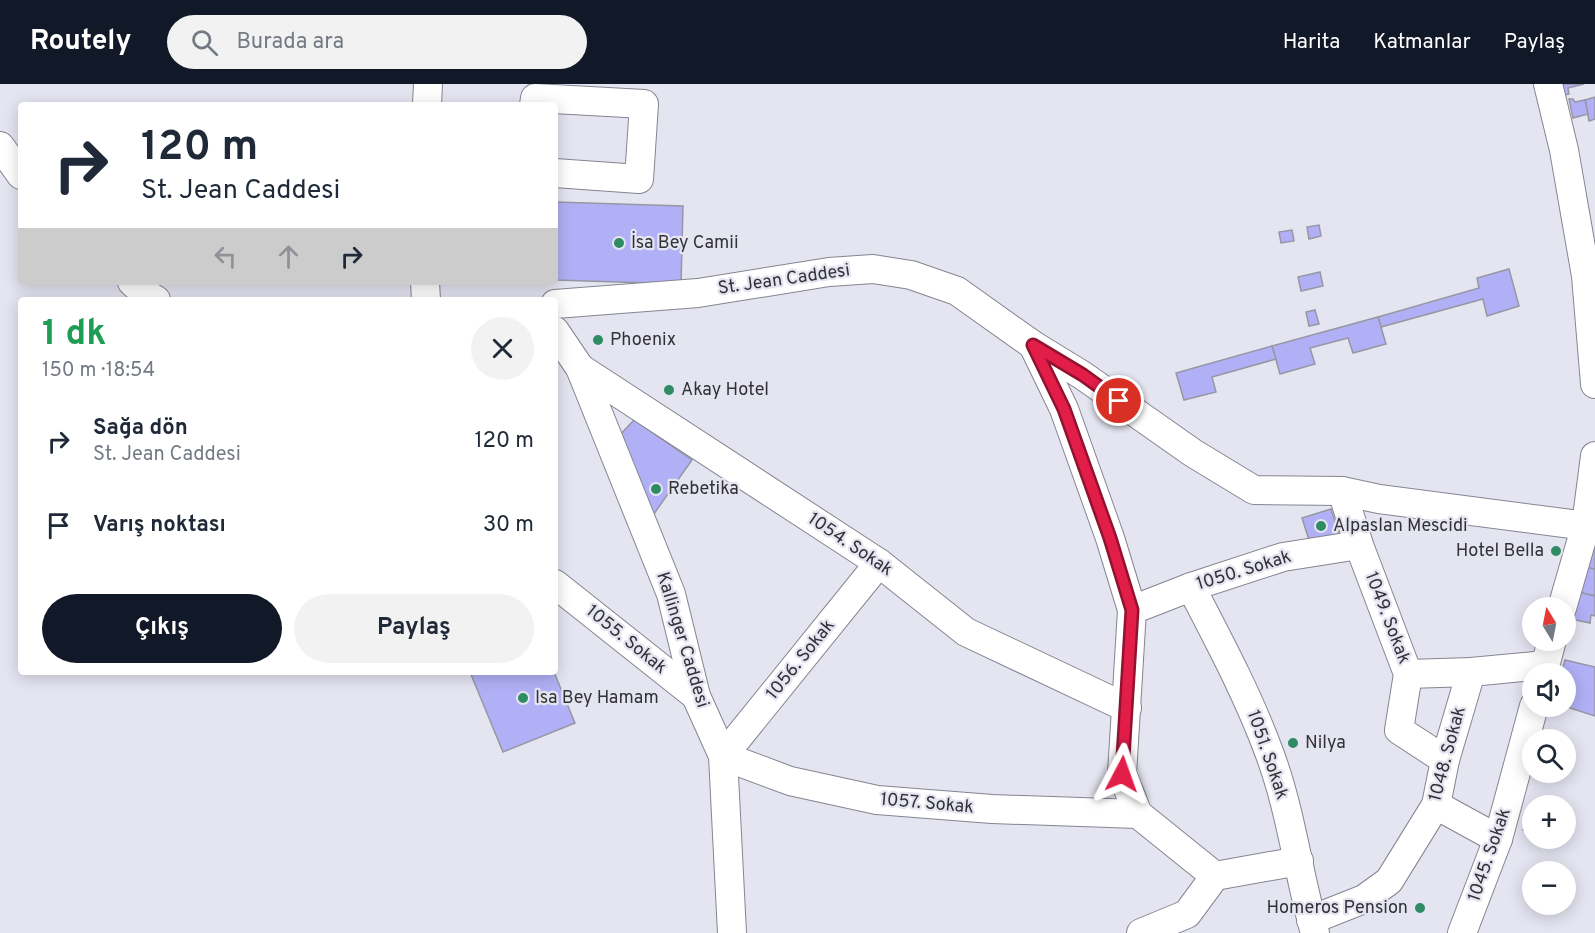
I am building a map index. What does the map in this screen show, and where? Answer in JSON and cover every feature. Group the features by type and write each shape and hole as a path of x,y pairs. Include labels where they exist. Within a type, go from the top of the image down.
{"street":[{"path":"427,102 428,84"},
{"path":"1548,84 1564,150 1586,276 1595,384"},
{"path":"534,102 535,98 644,104 639,179 558,173"},
{"path":"0,146 18,171"},
{"name":"St. Jean Caddesi","path":"558,304 698,292 829,272 873,269 911,275 957,291 1033,345 1083,375 1193,453 1254,490 1342,491 1378,499 1591,526"},
{"path":"135,285 151,297"},
{"name":"Kallinger Caddesi","path":"558,335 580,368 671,594 696,696 723,756 732,933"},
{"path":"1033,345 1064,409 1110,538 1132,610 1122,774 1138,814 1215,876"},
{"name":"1054. Sokak","path":"580,368 879,563 966,632 1127,708"},
{"path":"1566,597 1591,526 1595,456"},
{"name":"1049. Sokak","path":"1342,491 1359,545 1408,674 1399,730 1445,760"},
{"name":"1050. Sokak","path":"1132,610 1191,587 1282,557 1359,545"},
{"name":"1056. Sokak","path":"723,756 879,563"},
{"name":"1055. Sokak","path":"558,587 696,696"},
{"name":"1051. Sokak","path":"1191,587 1253,711 1270,754 1299,861 1313,927"},
{"path":"1408,674 1471,672 1547,660"},
{"name":"1048. Sokak","path":"1313,927 1364,899 1389,881 1436,805 1445,760 1471,672"},
{"name":"1045. Sokak","path":"1462,933 1498,838 1531,717"},
{"name":"1057. Sokak","path":"723,756 790,780 877,800 992,809 1138,814"},
{"path":"1436,805 1498,838"},
{"path":"1141,933 1186,914 1215,876 1299,861"}],"building":[{"path":"1558,84 1584,84 1568,88 1569,94 1560,96"},
{"path":"1595,97 1595,119 1589,121 1585,100"},
{"path":"1569,99 1575,102 1585,100 1588,114 1573,118"},
{"name":"İsa Bey Camii","path":"558,202 683,206 681,284 558,280"},
{"path":"1319,225 1321,236 1309,239 1307,227"},
{"path":"1292,230 1294,241 1281,243 1279,232"},
{"path":"1509,269 1519,306 1487,316 1483,299 1381,327 1378,317 1479,288 1477,278"},
{"path":"1320,272 1323,286 1301,291 1298,277"},
{"path":"1315,310 1319,324 1309,326 1306,312"},
{"path":"1378,317 1386,344 1353,353 1348,338 1310,348 1315,364 1280,374 1272,346"},
{"path":"1272,346 1276,359 1212,377 1216,392 1184,400 1176,373"},
{"name":"Rebetika","path":"634,420 692,460 651,518 619,436"},
{"name":"Alpaslan Mescidi","path":"1331,509 1339,535 1310,543 1302,518"},
{"path":"1595,539 1595,569 1584,567"},
{"path":"1584,567 1595,569 1595,596 1578,592"},
{"path":"1578,592 1595,596 1595,616 1591,615 1590,623 1576,620"},
{"path":"1565,660 1595,667 1595,716 1576,710 1576,663 1564,663"},
{"name":"Isa Bey Hamam","path":"471,675 555,675 575,723 503,752"}],"place":[{"name":"İsa Bey Camii","path":"619,243"},
{"name":"Phoenix","path":"598,340"},
{"name":"Akay Hotel","path":"669,390"},
{"name":"Rebetika","path":"656,489"},
{"name":"Alpaslan Mescidi","path":"1321,526"},
{"name":"Hotel Bella","path":"1556,551"},
{"name":"Isa Bey Hamam","path":"523,698"},
{"name":"Nilya","path":"1293,743"},
{"name":"Homeros Pension","path":"1420,908"}],"route":[{"path":"1119,401 1083,375 1033,345 1064,409 1110,538 1132,610 1122,774"}]}
